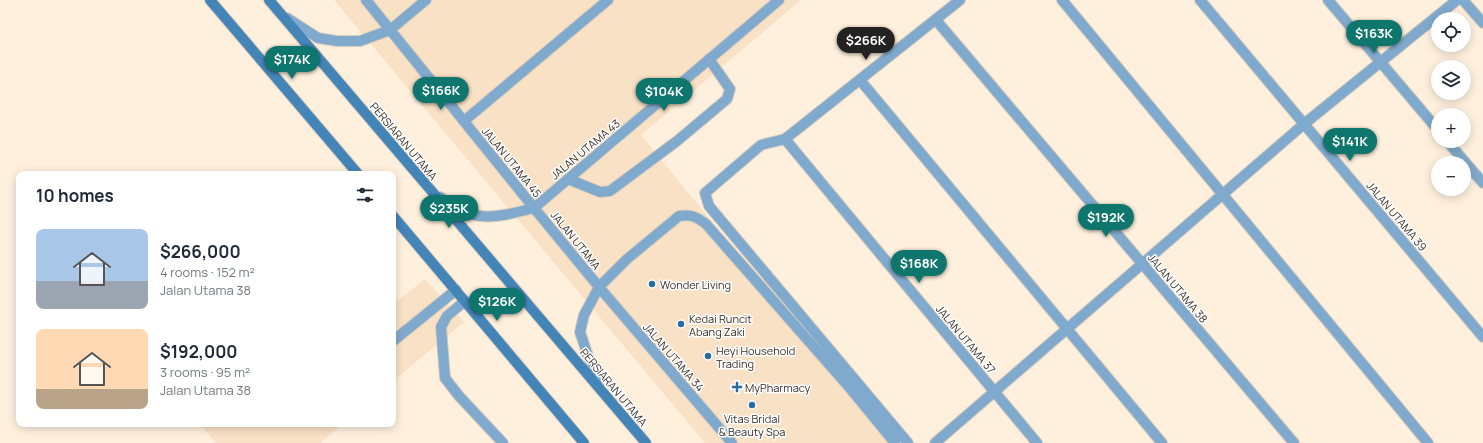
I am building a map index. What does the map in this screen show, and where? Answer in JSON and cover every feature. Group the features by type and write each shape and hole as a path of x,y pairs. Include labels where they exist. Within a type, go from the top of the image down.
{"street":[{"path":"210,0 355,171"},
{"name":"PERSIARAN UTAMA","path":"269,0 646,443"},
{"name":"JALAN UTAMA 45","path":"366,0 534,208"},
{"path":"280,13 318,38 337,41 360,40 390,30 426,0"},
{"path":"464,121 608,0"},
{"name":"JALAN UTAMA 43","path":"534,208 779,0"},
{"path":"908,443 709,206 705,193 761,145 785,139 960,0"},
{"path":"1062,0 1428,443"},
{"name":"JALAN UTAMA 39","path":"1200,0 1483,337"},
{"path":"1328,0 1431,122"},
{"path":"935,443 1304,124 1457,0"},
{"path":"1463,0 1483,23"},
{"name":"JALAN UTAMA 38","path":"936,20 1294,443"},
{"path":"568,179 600,192 610,191 677,141 727,99 730,89 709,59"},
{"path":"860,80 1162,443"},
{"name":"JALAN UTAMA 37","path":"785,139 1037,443"},
{"path":"1453,148 1483,183"},
{"path":"431,190 456,210 475,215 496,217 534,208"},
{"name":"JALAN UTAMA","path":"534,208 599,287"},
{"path":"599,388 580,332 584,315 599,287 627,259 679,216 687,214 697,217 706,224 850,387 895,443"},
{"path":"396,220 584,443"},
{"name":"JALAN UTAMA 34","path":"599,287 732,443"},
{"path":"396,339 456,290"},
{"path":"465,300 448,316 441,327 445,378 459,396 503,443"}],"shaded area":[{"path":"334,0 801,0 641,135 893,443 705,443"},
{"path":"425,279 464,322 396,379 396,302"},
{"path":"203,427 339,427 320,443 216,443"}],"place":[{"name":"Wonder Living","path":"652,284"},
{"name":"Kedai Runcit Abang Zaki","path":"681,324"},
{"name":"Heyi Household Trading","path":"708,356"},
{"name":"MyPharmacy","path":"737,387"},
{"name":"Vitas Bridal & Beauty Spa","path":"752,405"}]}
